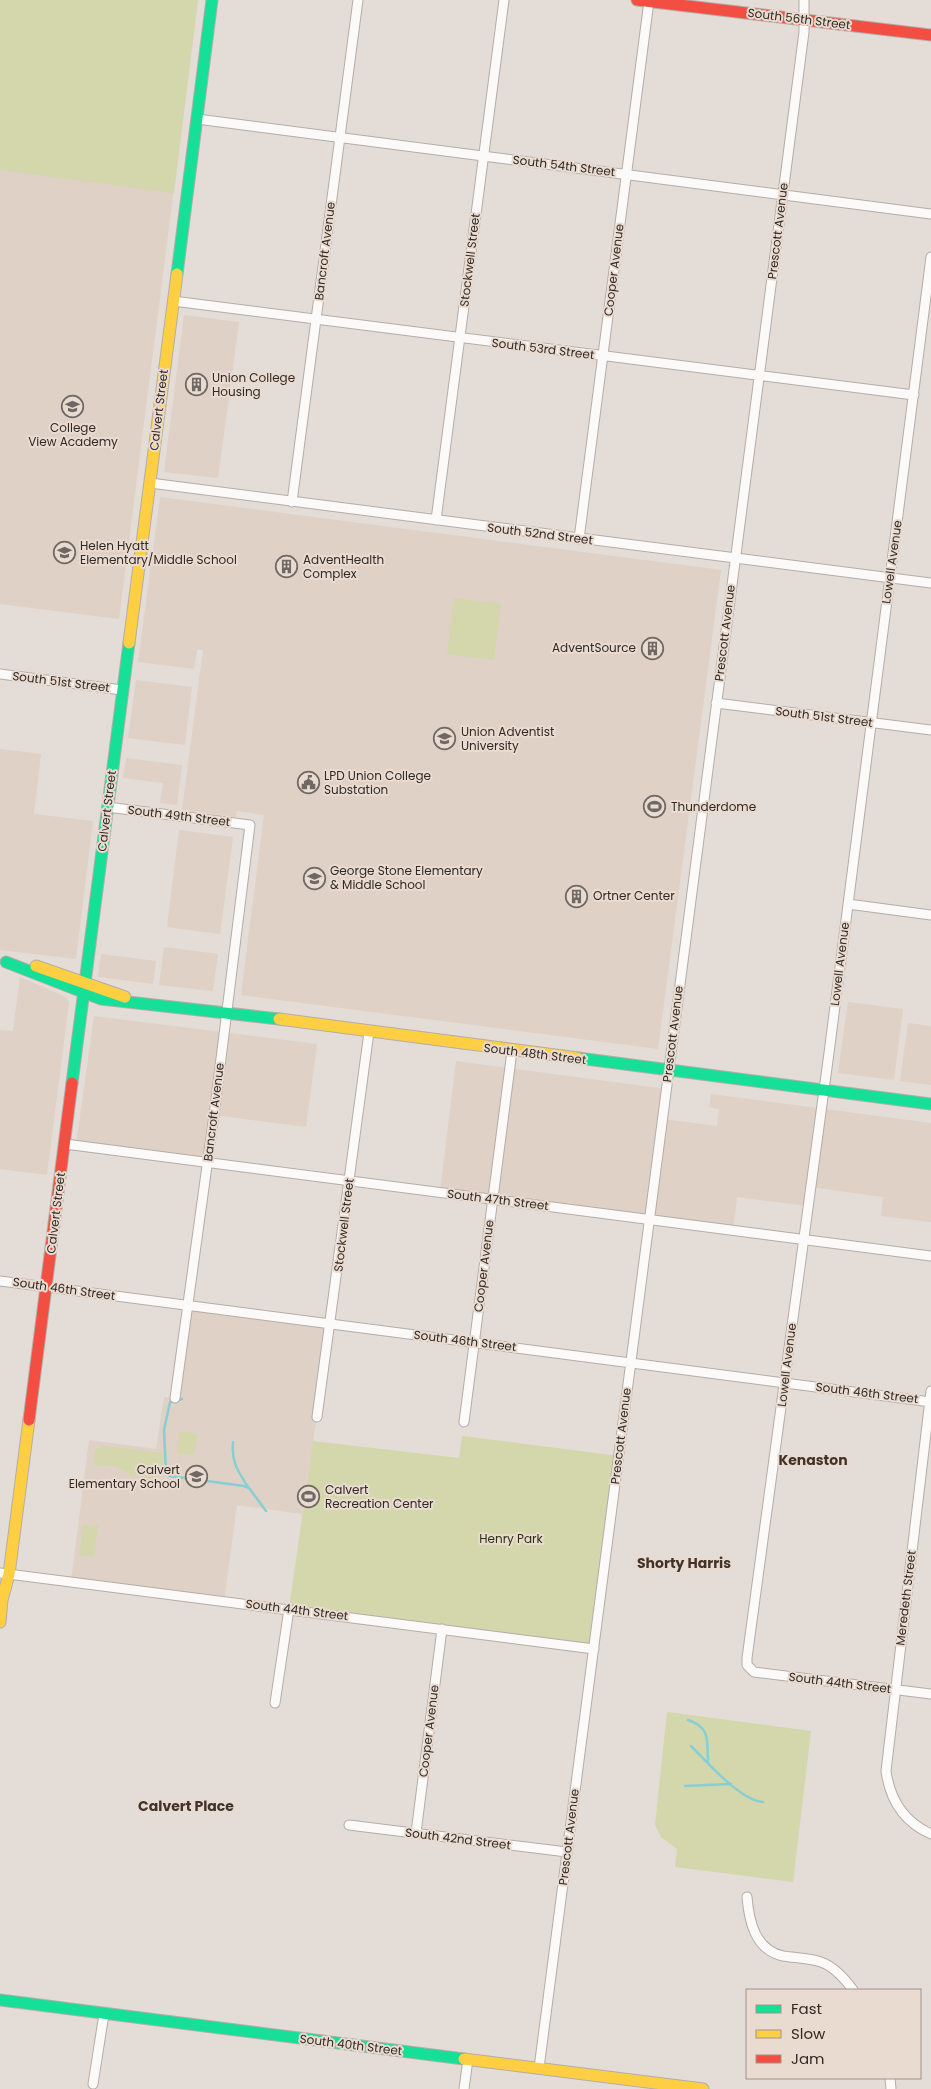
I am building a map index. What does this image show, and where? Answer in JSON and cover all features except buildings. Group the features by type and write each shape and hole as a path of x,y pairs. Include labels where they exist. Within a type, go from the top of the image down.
{"main road":[{"name":"Calvert Street","path":"0,1622 4,1573 47,1287 122,690 212,0"},
{"name":"South 56th Street","path":"638,0 931,36"},
{"name":"South 48th Street","path":"3,962 42,968 84,988 139,1002 931,1104"},
{"name":"South 40th Street","path":"0,2000 703,2089"}],"street":[{"name":"Bancroft Avenue","path":"292,502 358,0"},
{"name":"Stockwell Street","path":"436,520 504,0"},
{"name":"Prescott Avenue","path":"539,2068 783,194 805,20 804,0"},
{"name":"Cooper Avenue","path":"579,539 650,1"},
{"name":"South 54th Street","path":"197,119 931,214"},
{"name":"Lowell Avenue","path":"750,1669 748,1658 824,1090 931,257"},
{"name":"South 53rd Street","path":"173,301 759,377 914,395"},
{"name":"South 52nd Street","path":"150,484 931,583"},
{"name":"South 51st Street","path":"0,674 122,690"},
{"name":"South 51st Street","path":"716,703 931,730"},
{"name":"South 49th Street","path":"107,807 250,825"},
{"name":"Bancroft Avenue","path":"175,1398 208,1162 250,825"},
{"path":"848,904 931,915"},
{"name":"Stockwell Street","path":"317,1418 369,1032"},
{"name":"Cooper Avenue","path":"464,1422 512,1051"},
{"name":"South 47th Street","path":"65,1144 931,1256"},
{"name":"South 46th Street","path":"0,1281 930,1402"},
{"name":"Meredeth Street","path":"931,1391 886,1771 895,1803 908,1820 931,1834"},
{"name":"South 44th Street","path":"4,1573 594,1649"},
{"path":"276,1703 289,1609"},
{"name":"Cooper Avenue","path":"416,1833 442,1629"},
{"name":"South 44th Street","path":"750,1669 762,1673 931,1694"},
{"name":"South 42nd Street","path":"349,1825 567,1852"},
{"path":"747,1897 749,1917 755,1934 766,1947 783,1956 823,1963 838,1973 852,1989"},
{"path":"93,2084 104,2014"},
{"path":"464,2089 468,2059"}],"shaded area":[{"path":"0,0 198,0 119,619 0,604"},
{"path":"184,315 239,322 218,478 164,472"},
{"name":"Union Adventist University","path":"160,497 721,570 658,1049 241,995 264,815 237,811 236,817 182,810 203,650 197,650 194,669 138,662"},
{"path":"136,680 192,687 185,745 128,738"},
{"path":"0,749 41,754 34,814 93,821 76,959 0,950"},
{"path":"126,758 182,765 177,805 160,803 163,783 123,778"},
{"path":"179,830 233,837 220,934 167,927"},
{"path":"164,947 218,954 213,991 159,985"},
{"path":"101,954 156,961 153,984 98,977"},
{"path":"20,977 66,997 69,1003 47,1175 0,1169 0,1030 13,1031"},
{"path":"848,1002 903,1009 894,1080 838,1073"},
{"path":"94,1016 317,1044 306,1127 214,1115 208,1162 76,1145"},
{"path":"908,1023 931,1026 931,1085 900,1081"},
{"path":"456,1061 666,1089 663,1119 717,1126 719,1109 709,1107 711,1094 931,1123 931,1222 881,1216 883,1197 811,1187 808,1206 737,1197 733,1230 440,1192"},
{"name":"Calvert Elementary School","path":"189,1306 331,1324 302,1514 237,1505 224,1601 71,1582 89,1440 156,1449 164,1397 175,1398"}],"green space":[{"path":"0,0 198,0 174,193 0,170"},
{"path":"454,598 501,604 494,660 447,654"},
{"path":"180,1431 197,1434 194,1455 177,1453"},
{"name":"Henry Park","path":"462,1436 619,1456 594,1649 289,1609 313,1441 459,1458"},
{"path":"104,1446 161,1453 163,1463 161,1470 155,1479 130,1475 114,1466 96,1465 93,1460 96,1449"},
{"path":"83,1525 98,1526 94,1557 79,1555"},
{"path":"667,1712 811,1731 793,1882 675,1867 677,1849 661,1837 655,1825"}],"waterway":[{"path":"182,1399 170,1402 164,1430 166,1473 170,1476 244,1486 249,1488 266,1511"},
{"path":"233,1442 234,1461 248,1487"},
{"path":"688,1720 701,1727 704,1731 707,1742 708,1763"},
{"path":"691,1746 715,1771 735,1788 744,1795 763,1802"},
{"path":"685,1786 731,1784"}],"traffic: fast":[{"path":"177,274 212,0"},
{"path":"72,1083 129,643"},
{"path":"6,962 101,999 279,1019"},
{"path":"578,1058 931,1104"},
{"path":"0,2000 464,2059"}],"traffic: slow":[{"path":"129,643 177,274"},
{"path":"36,966 125,997"},
{"path":"279,1019 578,1058"},
{"path":"0,1622 2,1600 9,1574 29,1420"},
{"path":"464,2059 703,2089"}],"traffic: jam":[{"path":"637,0 931,35"},
{"path":"29,1420 72,1083"}],"place":[{"name":"Union College Housing","path":"196,385"},
{"name":"College View Academy","path":"73,407"},
{"name":"Helen Hyatt Elementary/Middle School","path":"64,553"},
{"name":"AdventHealth Complex","path":"287,567"},
{"name":"AdventSource","path":"652,648"},
{"name":"Union Adventist University","path":"445,739"},
{"name":"LPD Union College Substation","path":"308,783"},
{"name":"Thunderdome","path":"655,807"},
{"name":"George Stone Elementary & Middle School","path":"314,878"},
{"name":"Ortner Center","path":"577,896"},
{"name":"Calvert Elementary School","path":"196,1477"},
{"name":"Calvert Recreation Center","path":"309,1497"}],"district":[{"name":"Kenaston","path":"813,1460"},
{"name":"Shorty Harris","path":"684,1563"},
{"name":"Calvert Place","path":"186,1806"}]}
